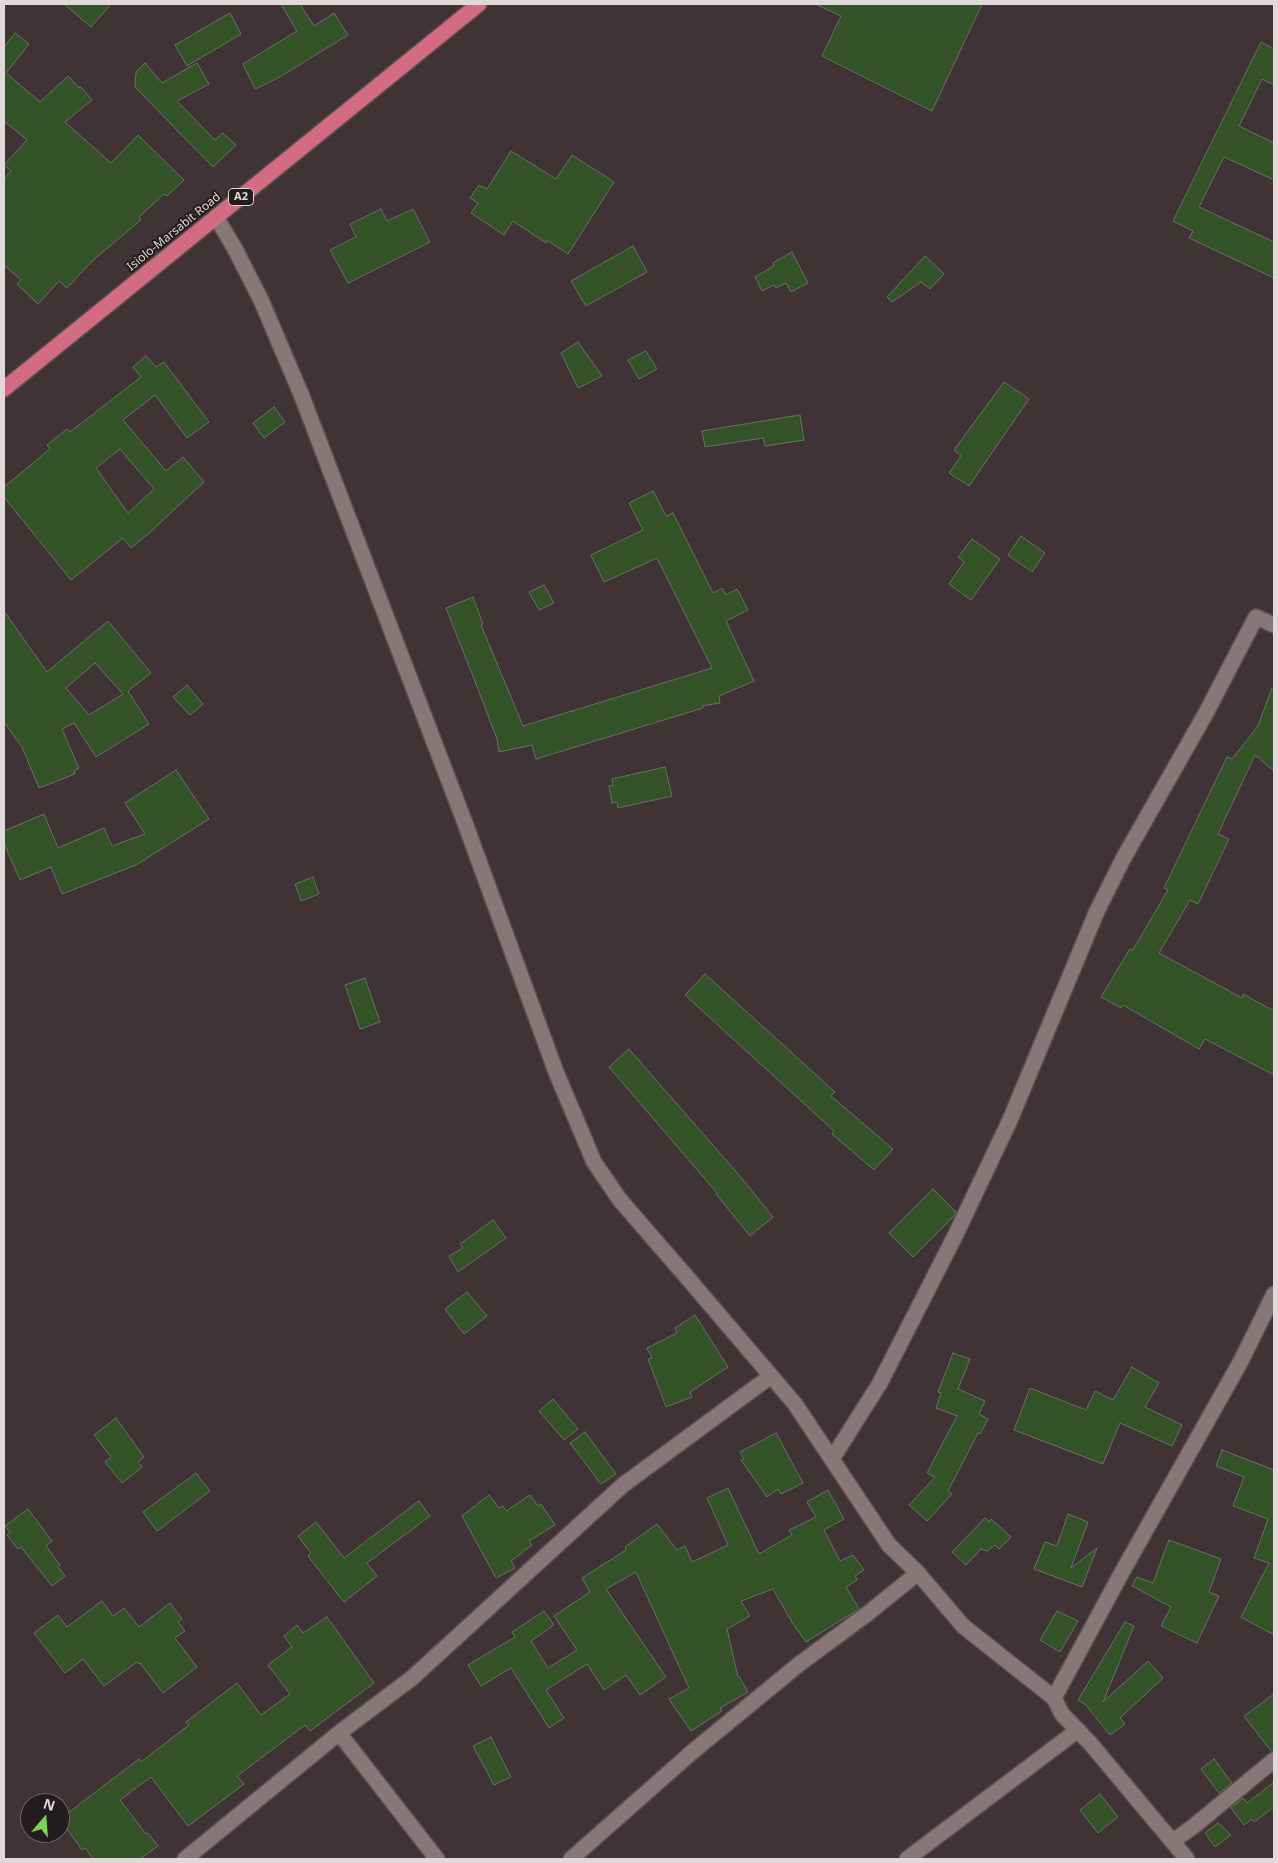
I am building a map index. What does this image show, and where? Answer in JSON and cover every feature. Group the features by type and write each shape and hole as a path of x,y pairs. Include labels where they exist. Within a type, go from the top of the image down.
{"highway":[{"name":"Isiolo-Marsabit Road","path":"4,389 479,4"}],"street":[{"path":"216,217 261,300 301,394 465,824 556,1072 594,1162 620,1200 686,1274 795,1404 889,1545 918,1573 963,1626 1054,1698 1062,1714 1078,1730 1187,1859"},
{"path":"832,1459 880,1383 955,1236 1010,1120 1097,911 1122,859 1206,713 1256,618 1274,625"},
{"path":"1054,1698 1120,1574 1241,1361 1274,1294"},
{"path":"186,1859 339,1734 412,1678 623,1485 771,1376"},
{"path":"570,1859 691,1753 790,1671 918,1573"},
{"path":"907,1859 1078,1730"},
{"path":"339,1734 437,1859"},
{"path":"1173,1841 1274,1760"}],"building":[{"path":"64,4 111,4 91,27"},
{"path":"281,4 300,4 314,26 334,13 348,35 278,78 255,89 243,64 297,31"},
{"path":"815,4 982,4 932,111 822,56 841,16"},
{"path":"230,13 241,34 187,66 175,45"},
{"path":"15,33 29,44 6,73 40,102 68,76 92,100 65,122 111,163 138,135 184,180 167,196 164,194 139,217 141,220 92,261 67,288 59,281 38,304 17,284 21,280 4,265 4,179 11,171 4,165 27,140 4,121 4,47"},
{"path":"1261,42 1274,49 1274,85 1262,79 1239,126 1274,143 1274,180 1224,157 1199,207 1274,242 1274,278 1189,238 1193,231 1173,221"},
{"path":"145,63 162,83 197,63 209,84 177,101 215,140 223,133 236,145 213,167 135,87 136,72"},
{"path":"511,151 556,179 572,155 614,182 568,254 547,240 546,243 513,221 504,235 471,213 478,203 470,198 479,185 487,189"},
{"path":"381,209 387,221 413,209 430,242 348,283 330,250 356,237 350,224"},
{"path":"633,246 647,272 586,306 571,281"},
{"path":"792,252 808,283 791,292 786,283 776,288 774,285 762,291 755,277 774,266 773,263"},
{"path":"925,256 944,274 930,289 921,282 892,302 887,297"},
{"path":"578,342 602,376 578,388 561,353"},
{"path":"646,351 657,369 639,379 628,360"},
{"path":"146,356 156,367 164,362 209,422 187,438 155,395 123,420 166,471 183,457 204,482 131,548 123,538 71,580 4,497 4,487 50,449 47,445 67,429 70,432 141,377 133,367","holes":["120,449 154,489 128,513 96,468"]},
{"path":"1004,382 1029,399 969,486 949,473 961,456 954,450"},
{"path":"274,407 285,422 264,438 253,423"},
{"path":"800,415 804,440 765,446 763,438 705,447 702,431"},
{"path":"653,491 666,516 673,513 713,593 722,588 726,595 737,589 748,610 726,621 754,681 719,696 720,703 702,706 703,708 536,759 532,745 499,752 497,739 446,608 473,597 483,624 481,625 523,726 712,668 657,558 604,582 591,555 643,530 629,503"},
{"path":"1021,536 1045,553 1032,572 1008,555"},
{"path":"972,539 1000,559 971,600 949,584 964,562 958,557"},
{"path":"544,585 554,603 539,610 529,592"},
{"path":"4,611 47,672 108,621 151,673 128,691 149,724 96,757 74,723 62,729 79,768 74,771 75,774 39,788 22,747 4,722","holes":["95,663 123,694 89,715 66,688"]},
{"path":"187,685 203,704 190,715 173,697"},
{"path":"1272,688 1274,689 1274,771 1255,755 1218,834 1229,839 1198,904 1190,900 1159,953 1242,998 1243,994 1274,1011 1274,1075 1205,1039 1199,1049 1123,1005 1121,1008 1101,997 1130,949 1133,950 1168,890 1164,888 1227,757 1232,759 1258,726"},
{"path":"665,767 672,796 618,808 617,802 612,803 609,786 613,785 612,779"},
{"path":"176,770 209,819 136,865 62,894 51,867 20,880 4,843 4,831 44,814 58,848 104,828 112,846 145,834 125,803"},
{"path":"313,877 319,894 301,901 295,884"},
{"path":"705,974 835,1092 831,1096 893,1149 874,1170 832,1134 834,1131 685,995"},
{"path":"365,978 380,1022 360,1029 345,985"},
{"path":"629,1049 739,1175 773,1217 750,1236 717,1193 609,1067"},
{"path":"933,1189 956,1212 913,1257 889,1233"},
{"path":"493,1220 506,1238 458,1272 449,1256 463,1248 460,1244"},
{"path":"467,1292 487,1316 464,1334 445,1309"},
{"path":"695,1315 728,1367 690,1392 692,1397 666,1407 648,1359 652,1358 647,1348 677,1333 675,1328"},
{"path":"953,1353 970,1359 958,1389 985,1401 979,1414 988,1419 980,1434 978,1433 948,1491 952,1494 927,1521 909,1505 935,1477 927,1473 957,1416 936,1408 941,1393 938,1392"},
{"path":"1132,1367 1159,1383 1145,1407 1182,1425 1172,1446 1120,1423 1103,1464 1014,1430 1030,1388 1086,1410 1095,1391 1113,1400"},
{"path":"553,1399 578,1429 564,1440 539,1411"},
{"path":"116,1418 144,1457 138,1462 142,1467 122,1483 105,1462 111,1457 94,1435"},
{"path":"585,1432 616,1474 601,1484 570,1443"},
{"path":"776,1433 803,1483 781,1494 778,1489 767,1497 741,1460 744,1459 740,1452"},
{"path":"1222,1450 1274,1470 1274,1635 1241,1617 1269,1563 1254,1558 1268,1519 1233,1506 1244,1477 1216,1466"},
{"path":"196,1473 210,1491 157,1531 143,1512"},
{"path":"728,1488 759,1554 792,1535 789,1530 816,1517 807,1502 828,1490 844,1519 824,1530 840,1561 853,1555 864,1570 855,1576 857,1580 846,1587 859,1609 806,1642 793,1624 773,1589 741,1601 750,1616 727,1629 738,1677 748,1692 720,1708 722,1711 691,1731 669,1699 689,1688 636,1572 606,1589 666,1677 640,1695 626,1675 604,1690 587,1664 546,1690 564,1718 549,1728 511,1668 481,1686 468,1665 515,1637 512,1632 544,1611 554,1625 531,1641 548,1668 577,1650 554,1616 590,1592 582,1578 626,1550 625,1547 657,1524 677,1550 685,1546 692,1562 728,1545 707,1498"},
{"path":"489,1495 499,1508 503,1506 506,1511 530,1495 538,1506 541,1504 555,1525 529,1541 532,1545 511,1561 515,1568 496,1578 462,1516"},
{"path":"419,1501 430,1516 367,1563 377,1576 344,1602 308,1556 311,1553 298,1536 316,1522 344,1558"},
{"path":"28,1509 52,1541 46,1546 60,1565 58,1567 65,1576 52,1586 21,1547 18,1549 7,1535 10,1533 5,1526"},
{"path":"1068,1514 1088,1522 1071,1568 1097,1548 1082,1587 1034,1569 1045,1542 1057,1546"},
{"path":"985,1518 990,1522 991,1519 1011,1537 999,1549 995,1545 987,1551 981,1549 966,1565 952,1552"},
{"path":"1169,1540 1221,1559 1209,1592 1219,1596 1197,1643 1161,1626 1171,1607 1132,1586 1137,1577 1153,1583"},
{"path":"102,1601 113,1616 124,1608 139,1627 170,1603 182,1619 178,1622 185,1631 175,1638 197,1667 163,1693 140,1663 137,1662 104,1686 83,1659 65,1673 34,1633 58,1615 67,1627"},
{"path":"1057,1611 1078,1621 1060,1652 1040,1640"},
{"path":"327,1617 374,1683 310,1731 305,1725 237,1776 244,1784 188,1826 151,1777 120,1800 146,1834 148,1833 158,1846 140,1859 93,1859 85,1848 82,1850 70,1833 70,1811 139,1759 141,1762 189,1725 186,1722 237,1683 261,1715 290,1694 268,1665 292,1647 284,1636 297,1625 303,1633"},
{"path":"1125,1622 1134,1626 1103,1702 1148,1661 1163,1678 1120,1718 1125,1724 1110,1735 1086,1705 1078,1700"},
{"path":"1274,1694 1274,1751 1271,1751 1244,1716"},
{"path":"491,1737 511,1777 494,1785 473,1746"},
{"path":"1214,1759 1232,1783 1219,1793 1201,1769"},
{"path":"1274,1782 1274,1807 1254,1822 1252,1819 1244,1825 1231,1808 1243,1798 1247,1803"},
{"path":"1100,1794 1118,1817 1098,1833 1080,1810"},
{"path":"1218,1823 1231,1835 1215,1847 1205,1833"}]}
